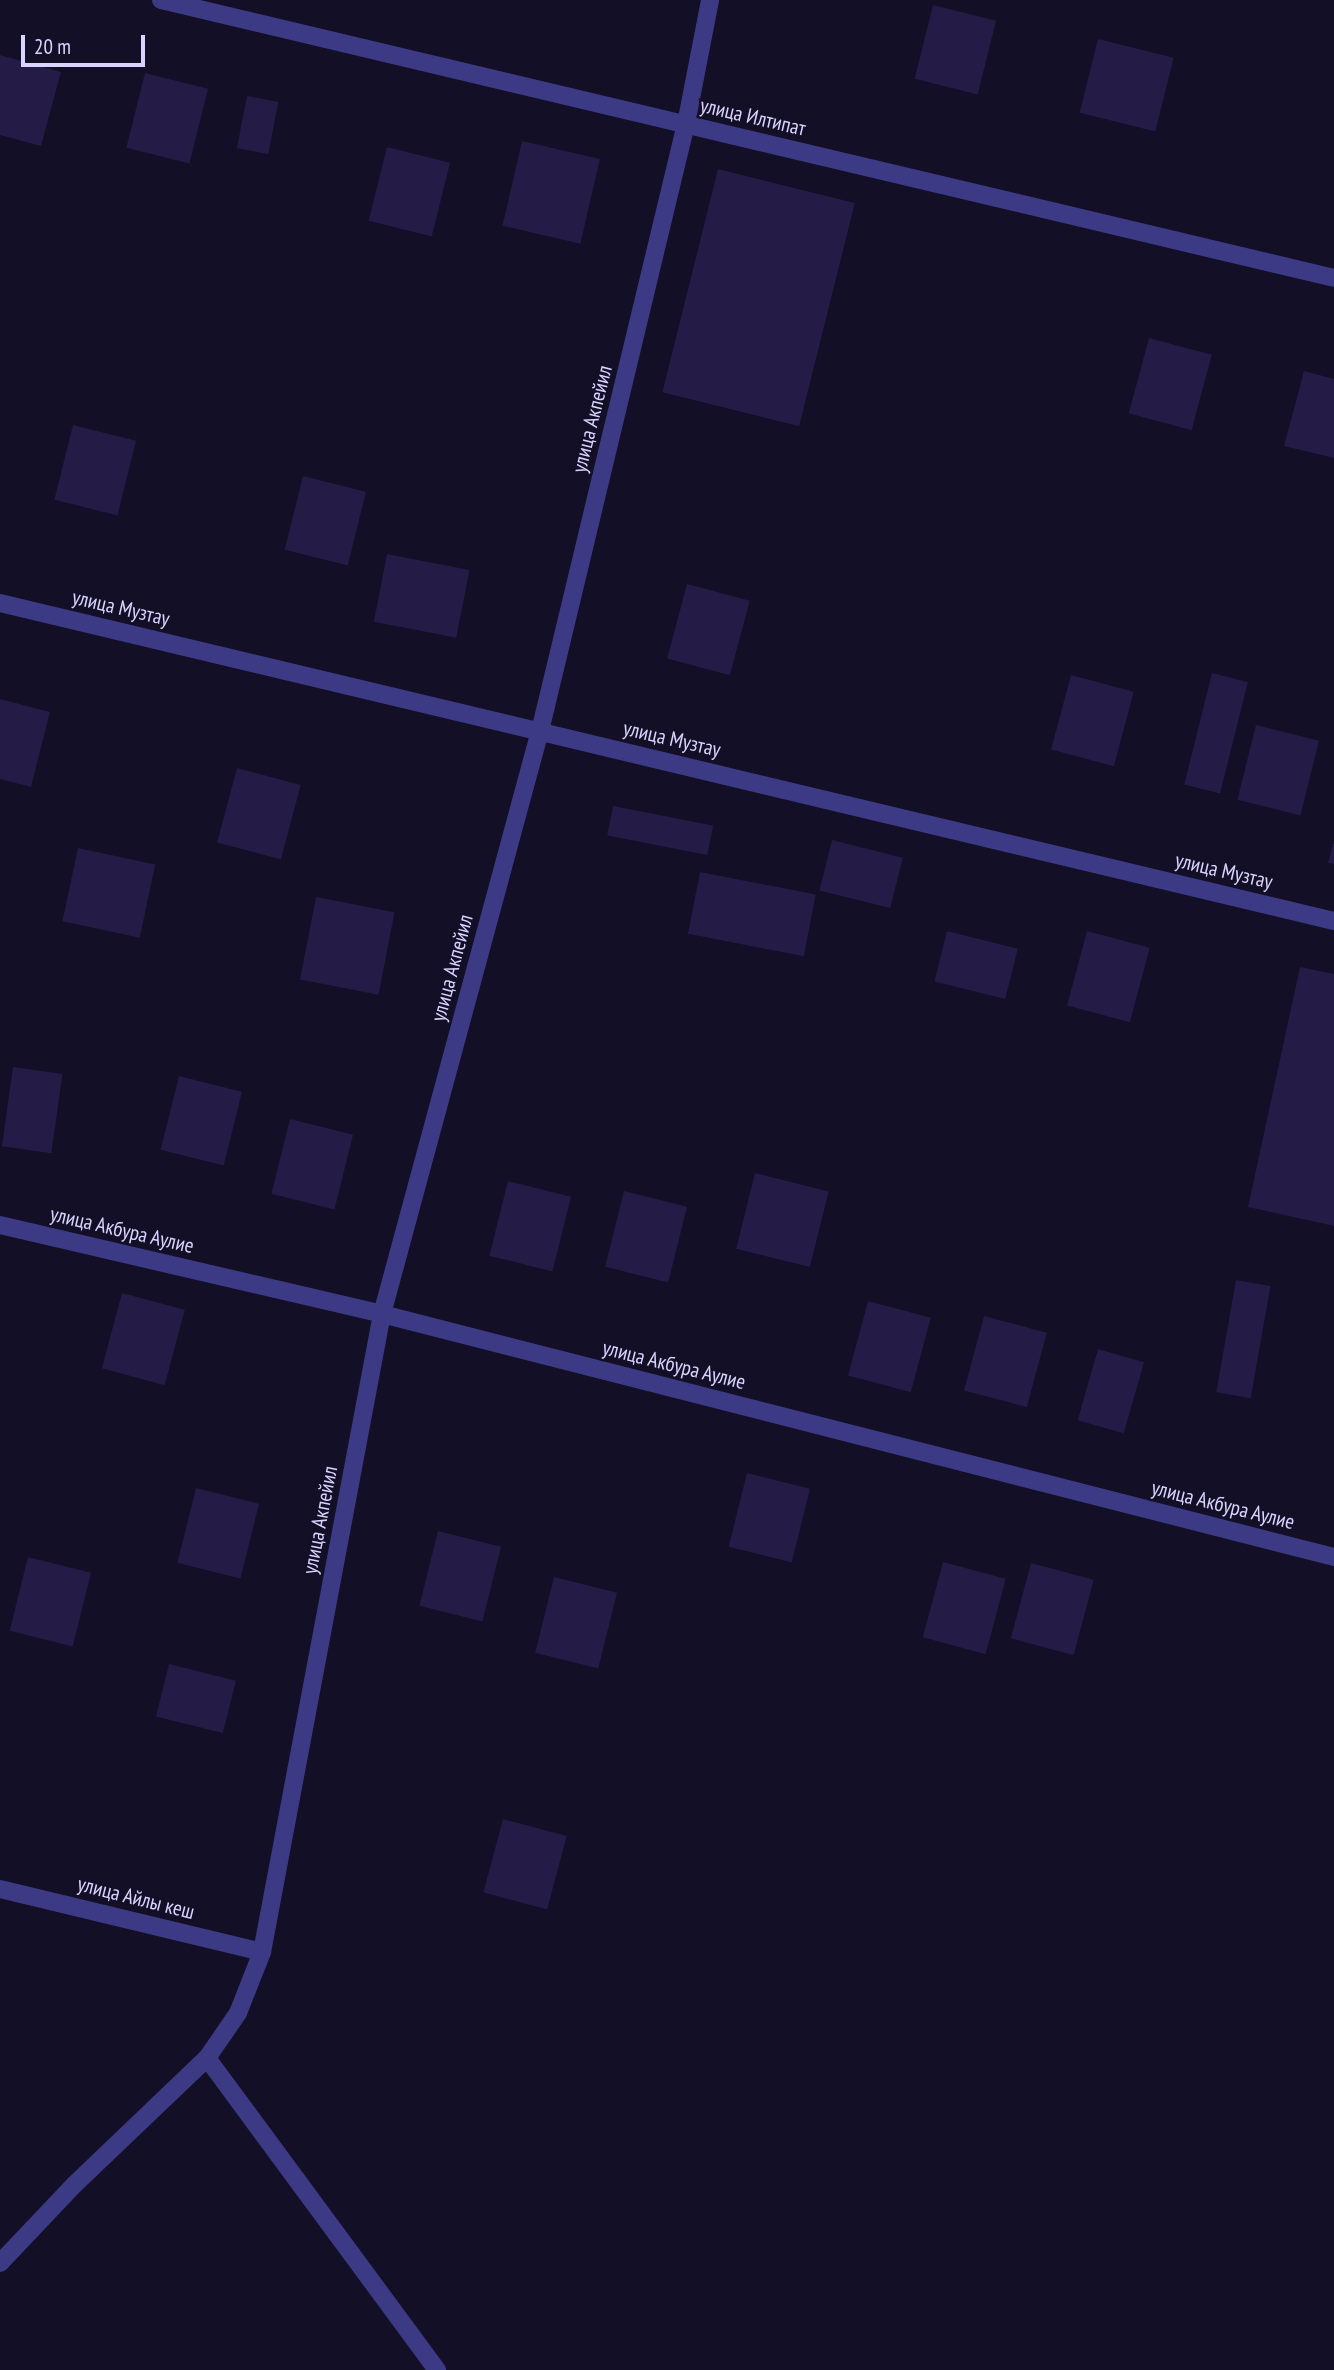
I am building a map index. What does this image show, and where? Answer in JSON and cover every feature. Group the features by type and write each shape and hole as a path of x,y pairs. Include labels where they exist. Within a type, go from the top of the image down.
{"street":[{"name":"улица Илтипат","path":"161,0 1334,278"},
{"name":"улица Акпейил","path":"0,2263 74,2185 207,2058 238,2013 262,1952 382,1314 540,731 686,124 710,0"},
{"name":"улица Музтау","path":"0,603 1334,921"},
{"name":"улица Акбура Аулие","path":"0,1225 382,1314 1334,1557"},
{"name":"улица Айлы кеш","path":"0,1889 262,1952"},
{"path":"207,2058 437,2370"}],"building":[{"path":"933,5 996,21 978,94 915,79"},
{"path":"1098,39 1174,58 1155,132 1080,113"},
{"path":"0,55 61,72 41,146 0,135"},
{"path":"145,73 208,89 189,163 126,148"},
{"path":"247,96 278,102 268,154 237,148"},
{"path":"522,141 600,159 580,244 502,226"},
{"path":"387,147 450,163 432,236 369,221"},
{"path":"718,169 855,203 799,426 662,392"},
{"path":"1149,338 1212,355 1192,430 1129,413"},
{"path":"1304,371 1334,379 1334,458 1284,446"},
{"path":"73,425 136,441 117,515 54,500"},
{"path":"303,476 366,492 348,565 285,550"},
{"path":"387,554 469,570 456,638 374,622"},
{"path":"687,584 750,601 730,675 667,658"},
{"path":"1212,673 1248,682 1220,794 1184,785"},
{"path":"1071,675 1134,692 1114,766 1051,749"},
{"path":"0,699 50,712 31,787 0,779"},
{"path":"1256,725 1319,741 1300,815 1237,800"},
{"path":"237,768 301,785 281,859 217,842"},
{"path":"613,806 713,825 707,855 607,835"},
{"path":"832,840 903,858 890,908 819,890"},
{"path":"1334,844 1334,864 1328,863"},
{"path":"78,848 155,864 140,938 62,921"},
{"path":"700,872 816,895 804,956 688,934"},
{"path":"316,897 395,912 379,995 300,979"},
{"path":"947,931 1018,949 1005,999 934,981"},
{"path":"1087,931 1150,948 1130,1022 1067,1005"},
{"path":"1300,967 1334,974 1334,1226 1248,1207"},
{"path":"13,1067 63,1074 51,1153 2,1146"},
{"path":"179,1076 242,1092 224,1165 161,1150"},
{"path":"290,1119 353,1135 334,1209 271,1194"},
{"path":"755,1173 829,1191 810,1267 736,1249"},
{"path":"508,1181 571,1197 552,1271 489,1256"},
{"path":"624,1191 687,1207 668,1282 605,1267"},
{"path":"1236,1280 1270,1286 1251,1398 1216,1392"},
{"path":"122,1293 185,1310 165,1385 102,1368"},
{"path":"868,1301 931,1318 911,1392 848,1375"},
{"path":"984,1316 1047,1333 1027,1407 964,1390"},
{"path":"1098,1349 1144,1362 1124,1433 1078,1420"},
{"path":"747,1473 810,1489 792,1562 729,1547"},
{"path":"196,1488 259,1504 240,1578 177,1563"},
{"path":"438,1531 501,1547 482,1621 419,1606"},
{"path":"28,1557 91,1573 73,1646 10,1631"},
{"path":"943,1562 1006,1579 986,1654 923,1637"},
{"path":"1031,1563 1094,1580 1074,1655 1011,1638"},
{"path":"554,1577 617,1593 598,1668 535,1653"},
{"path":"169,1664 236,1681 223,1733 156,1716"},
{"path":"503,1819 567,1836 547,1909 483,1892"}]}
